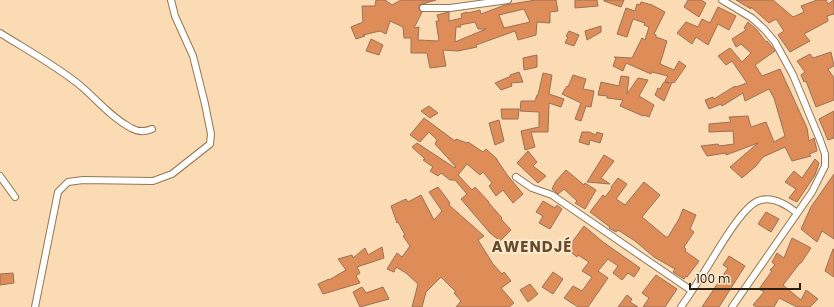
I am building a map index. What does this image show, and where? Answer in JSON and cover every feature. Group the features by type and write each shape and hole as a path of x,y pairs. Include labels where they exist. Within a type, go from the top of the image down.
{"street":[{"path":"35,307 58,192 68,182 83,180 153,181 172,174 210,144 211,134 193,56 171,0"},
{"path":"423,8 450,8 508,0"},
{"path":"722,0 752,18 776,42 793,76 820,140 824,154 825,166 812,192 732,307"},
{"path":"0,33 51,64 82,87 107,112 126,125 140,131 152,129"},
{"path":"0,176 15,197"},
{"path":"516,177 532,188 547,193 558,199 692,291"},
{"path":"681,307 731,230 749,206 766,199 774,200 782,203 797,213"}],"building":[{"path":"376,0 385,0 392,5 401,0 436,0 419,5 419,10 422,12 414,28 419,27 418,40 439,41 436,21 439,21 437,15 449,12 449,21 462,18 461,14 467,12 480,10 481,14 505,5 536,0 556,0 558,11 550,12 550,23 537,22 536,35 518,40 515,31 476,45 477,47 458,51 443,50 446,66 430,68 427,53 411,53 411,38 404,38 403,27 390,21 386,34 380,31 363,35 365,36 356,39 351,27 363,22 362,6 375,6","holes":["524,9 530,22 504,28 499,15","475,22 478,29 486,29 455,42 456,27 461,27 460,25"]},
{"path":"575,0 597,0 598,6 575,8"},
{"path":"604,0 624,0 621,7"},
{"path":"688,0 701,0 706,3 699,17 684,7"},
{"path":"736,0 773,0 793,17 804,12 801,6 817,0 826,0 828,4 834,0 834,14 827,16 828,21 804,34 810,41 790,52 778,35 784,31 776,19 769,23 751,7 751,9"},
{"path":"641,2 652,5 665,12 654,34 656,37 667,41 660,64 674,70 679,61 686,66 674,83 672,82 664,101 655,95 658,88 660,89 664,82 669,83 665,81 668,76 652,72 651,74 626,63 623,71 613,66 616,58 614,57 632,58 642,38 645,40 649,27 644,25 645,23 633,19 627,37 617,34 626,8 635,11 637,4 640,5"},
{"path":"718,7 736,16 729,30 718,24 708,45 696,37 692,44 677,33 686,22 698,27 702,19 710,23"},
{"path":"748,22 775,51 755,65 762,76 780,69 807,128 809,141 814,138 817,151 809,154 811,156 792,161 785,147 763,157 756,166 742,178 730,167 758,143 726,155 726,153 707,156 701,146 734,144 733,131 709,132 709,124 731,122 729,117 748,116 751,127 766,122 774,142 785,136 774,98 769,89 745,101 743,93 722,106 721,104 709,109 705,100 713,97 714,99 735,86 736,87 747,83 732,61 726,65 718,56 730,48 742,62 751,53 741,44 736,47 732,39 746,30 744,28"},
{"path":"601,26 601,32 587,40 585,31"},
{"path":"569,31 579,35 574,46 565,43 568,37 566,36"},
{"path":"371,39 383,45 379,55 366,51"},
{"path":"831,52 834,66 828,69 834,78 834,100 816,107 806,81 804,82 801,75 805,72 797,61 810,54 813,58"},
{"path":"537,55 537,67 524,70 523,58"},
{"path":"519,72 523,82 511,83 512,86 501,90 495,83 511,76 510,75"},
{"path":"543,73 552,75 549,94 564,99 561,107 549,103 548,132 531,132 535,147 525,150 521,131 539,127 539,112 520,111 521,101 535,101 538,95"},
{"path":"573,75 586,79 583,89 594,91 591,107 586,106 581,121 575,119 581,103 562,94 567,86 568,87"},
{"path":"621,76 629,77 627,94 638,78 648,80 639,96 654,105 649,117 620,106 623,100 598,95 601,82 619,86"},
{"path":"429,106 438,113 430,118 421,111"},
{"path":"501,109 519,109 518,119 502,119"},
{"path":"834,111 834,138 828,140 819,119"},
{"path":"424,118 455,141 456,139 467,143 468,142 483,152 486,149 497,159 508,176 523,194 513,203 503,190 496,196 489,186 492,183 483,172 480,175 467,164 458,175 472,190 475,187 511,230 500,241 490,233 461,199 467,194 455,180 450,180 441,173 438,176 430,171 433,167 423,160 425,159 412,147 417,143 455,168 456,167 435,144 437,140 429,132 420,142 410,135"},
{"path":"499,120 504,141 495,145 489,123"},
{"path":"582,132 589,132 596,135 597,132 603,134 600,143 590,140 589,145 579,142"},
{"path":"528,151 537,162 533,166 546,176 538,183 517,163"},
{"path":"604,155 614,161 601,178 610,184 587,182"},
{"path":"815,159 819,163 815,175 797,202 789,198 796,189 785,182 794,171 802,178"},
{"path":"566,170 584,185 585,183 596,190 585,209 575,203 577,201 564,189 558,194 552,189 556,181"},
{"path":"834,174 834,239 822,231 817,242 801,229 811,207"},
{"path":"618,178 627,184 616,199 625,205 644,182 660,195 642,217 666,237 668,237 679,219 683,209 696,215 690,229 694,232 684,247 686,249 685,251 699,261 687,277 686,276 684,279 673,272 675,269 654,257 635,241 618,230 616,232 609,228 610,227 590,212 603,195 605,197"},
{"path":"438,187 450,203 449,205 484,236 478,240 493,264 502,274 504,272 511,281 501,288 514,303 509,307 456,307 461,301 454,293 456,292 441,277 426,292 422,307 412,307 418,284 406,273 396,267 394,272 387,269 397,253 402,257 410,246 403,236 405,235 398,222 397,223 391,206 406,199 408,202 421,195 434,220 442,211 429,192"},
{"path":"543,201 555,208 557,205 562,209 550,229 539,223 543,216 536,212"},
{"path":"766,212 779,219 771,232 758,224"},
{"path":"584,226 603,242 640,268 634,277 628,273 622,280 613,273 618,266 608,259 598,271 608,278 588,307 578,307 564,298 573,286 582,291 592,277 582,271 589,262 578,255 577,257 567,249"},
{"path":"792,238 811,248 783,285 801,300 806,290 818,299 810,307 797,307 779,298 774,307 757,307 753,305 764,292 759,289 772,271 770,270 775,265 772,262 777,253 784,258"},
{"path":"382,247 384,258 357,267 360,273 356,276 360,283 323,294 318,284 329,280 346,270 338,259 352,255 353,258 365,248 368,255"},
{"path":"834,249 834,277 825,271"},
{"path":"729,256 745,266 719,307 702,307 728,268 723,265"},
{"path":"553,272 563,279 553,294 542,287"},
{"path":"13,273 14,283 0,285 0,274"},
{"path":"656,275 677,289 665,307 643,307 649,298 642,293"},
{"path":"530,284 538,294 528,302 520,290"},
{"path":"362,287 366,293 383,287 389,299 360,307 353,292"},
{"path":"627,295 632,299 630,302 638,307 618,307"}],"district":[{"name":"AWENDJÉ","path":"532,247"}]}
